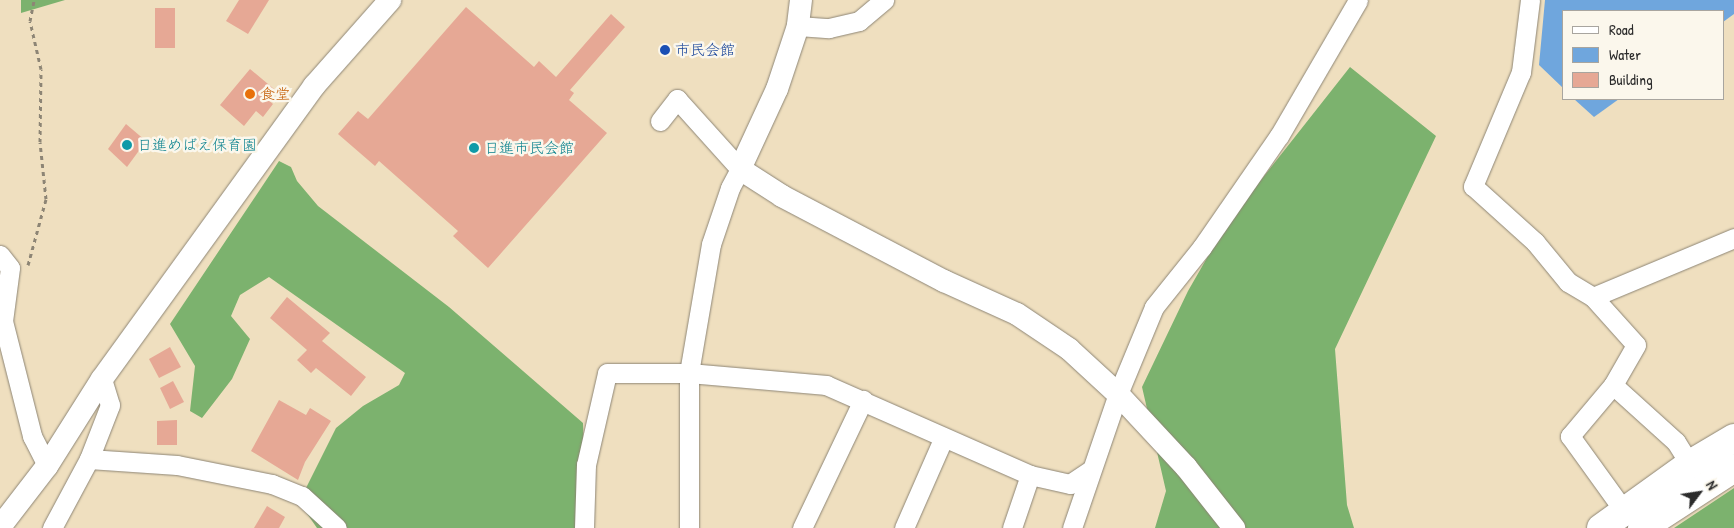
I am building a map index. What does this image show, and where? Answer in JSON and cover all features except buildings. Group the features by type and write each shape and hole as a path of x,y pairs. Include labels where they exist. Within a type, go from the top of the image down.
{"main road":[{"path":"1633,520 1690,464 1734,438"},
{"path":"1601,528 1633,520 1734,468"}],"street":[{"path":"0,527 47,466 102,379 314,86 390,0"},
{"path":"689,528 690,373 711,244 730,188 777,89 798,26 801,0"},
{"path":"798,26 829,28 859,21 884,0"},
{"path":"1072,528 1089,471 1154,307 1202,248 1279,136 1358,0"},
{"path":"1530,0 1521,72 1473,186 1535,242 1568,282 1594,297 1636,346 1613,385 1570,436 1633,520"},
{"path":"660,121 677,99 740,169 782,196 918,268 1017,314 1069,349 1118,394 1186,467 1234,528"},
{"path":"1594,297 1734,238"},
{"path":"0,255 10,268 3,321 32,436 47,466"},
{"path":"584,528 586,465 607,373 690,373 826,385 1030,475 1070,484 1089,471"},
{"path":"52,528 89,459 110,405 102,379"},
{"path":"1613,385 1676,442 1690,464"},
{"path":"802,528 863,400"},
{"path":"904,528 944,437"},
{"path":"89,459 176,464 272,484 302,496 337,528"},
{"path":"1012,528 1030,475"}],"path":[{"path":"26,274 46,199 40,142 41,69 30,21 34,0"}],"green space":[{"path":"21,0 65,0 21,13"},
{"path":"1350,67 1436,136 1335,349 1347,505 1354,528 1155,528 1166,491 1142,387 1188,291 1227,223"},
{"path":"279,161 291,167 297,181 318,206 449,307 583,423 586,528 317,528 299,502 336,428 363,406 399,385 405,373 269,277 240,295 231,316 250,339 232,379 202,418 190,411 195,366 170,324"},
{"path":"1734,488 1734,528 1674,528"}],"water":[{"path":"1545,0 1734,0 1734,14 1724,21 1724,10 1562,10 1562,87 1539,65"},
{"path":"1575,100 1618,100 1594,117"}],"place":[{"name":"市民会館","path":"665,50"},
{"name":"食堂","path":"250,94"},
{"name":"日進めばえ保育園","path":"127,145"},
{"name":"日進市民会館","path":"474,148"}]}
